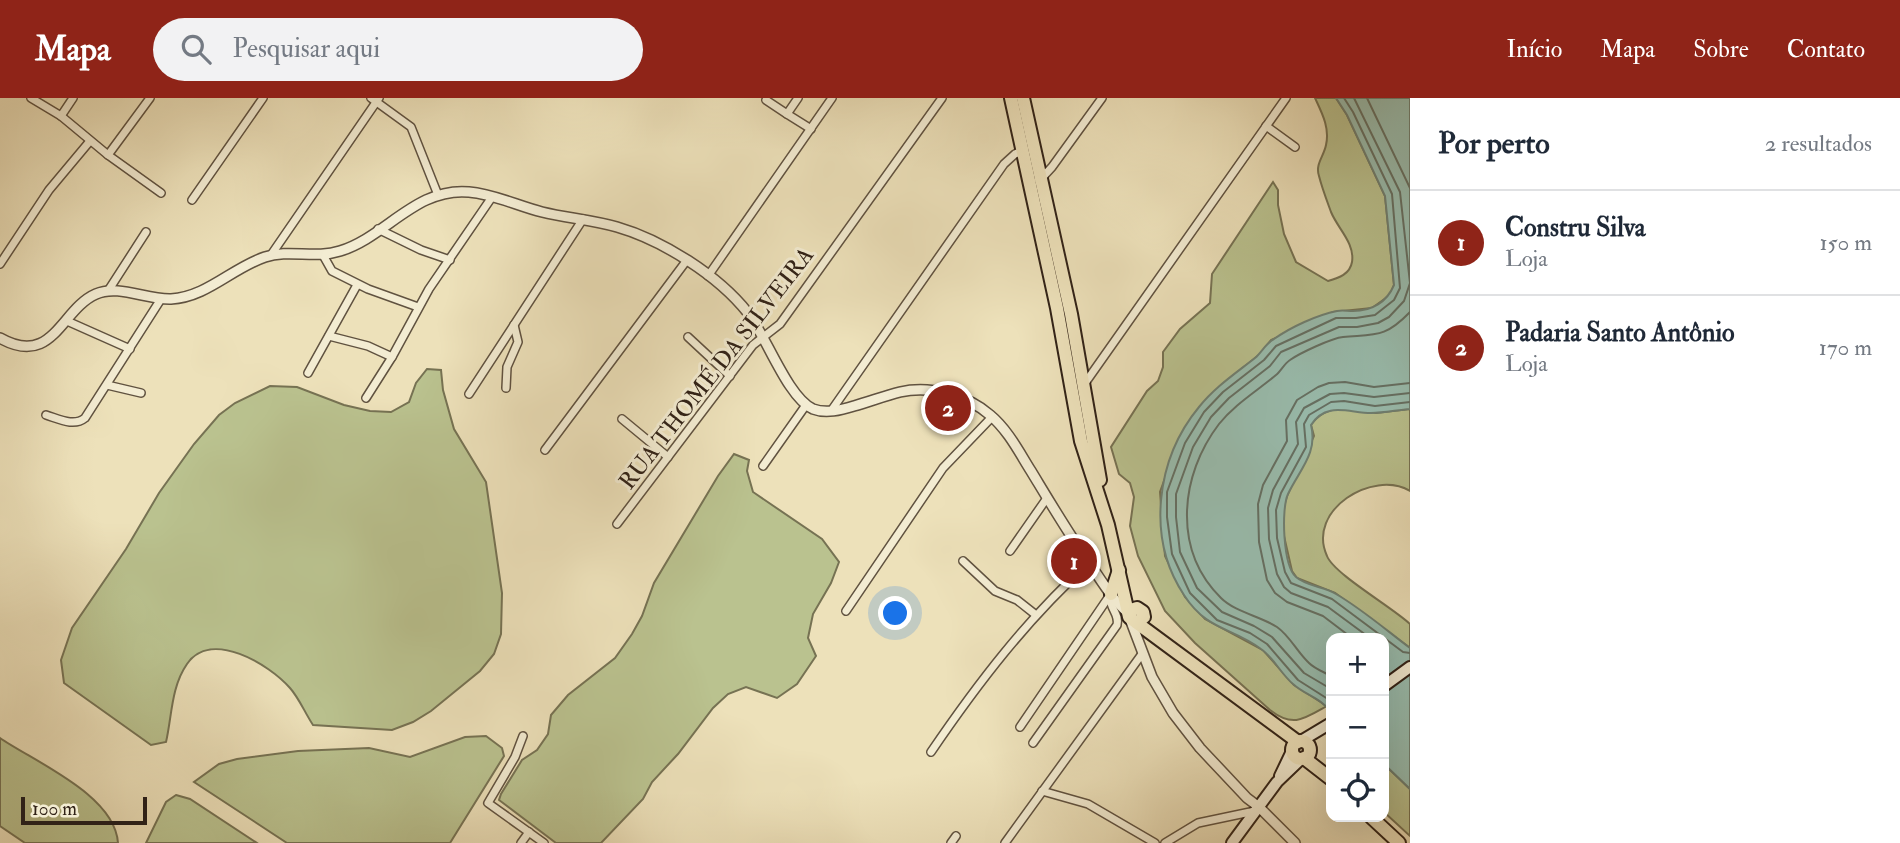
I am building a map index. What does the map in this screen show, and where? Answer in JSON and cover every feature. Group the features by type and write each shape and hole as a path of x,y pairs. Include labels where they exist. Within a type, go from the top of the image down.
{"main road":[{"path":"1011,98 1028,149 1059,288 1078,387 1084,450 1135,617 1169,647 1275,726 1326,774"},
{"path":"1024,98 1028,149"},
{"path":"1111,594 1119,570"},
{"path":"1389,682 1410,667"},
{"path":"1232,843 1301,750 1326,727"},
{"path":"1376,822 1399,843"}],"street":[{"path":"31,98 61,116 108,155 161,193"},
{"path":"61,116 74,98"},
{"path":"108,155 150,98"},
{"path":"192,200 263,98"},
{"path":"787,114 798,98"},
{"path":"708,276 832,98"},
{"name":"RUA THOMÉ DA SILVEIRA","path":"617,524 753,345 780,324 942,98"},
{"path":"1036,182 1102,98"},
{"path":"1078,387 1286,98"},
{"path":"271,255 375,99 411,127 438,195"},
{"path":"766,100 811,129"},
{"path":"1266,126 1295,147"},
{"path":"0,264 49,190 90,141"},
{"path":"831,411 1004,164 1009,158 1028,149"},
{"path":"0,338 18,345 30,345 52,337 87,299 108,291 172,299 202,291 249,264 271,255 323,255 345,249 410,208 438,195 459,192 492,197 635,233 687,260 743,306 791,386 806,405 813,409 831,411 899,392 926,389 967,401 992,417 1009,437 1089,564 1111,594 1135,617 1142,654 1161,694 1187,732 1247,799 1295,843"},
{"path":"366,398 392,358 418,307 492,197"},
{"path":"469,394 583,219"},
{"path":"379,229 421,250 450,260"},
{"path":"108,291 146,232"},
{"path":"323,255 332,271 357,285 418,307"},
{"path":"545,450 687,260"},
{"path":"308,373 357,285"},
{"path":"46,415 73,423 79,422 90,411 161,299"},
{"path":"67,321 130,349"},
{"path":"506,388 506,367 518,342 514,325"},
{"path":"329,336 368,346 392,358"},
{"path":"688,337 730,376"},
{"path":"107,385 141,393"},
{"path":"763,466 806,405"},
{"path":"846,611 943,468 992,417"},
{"path":"622,419 668,457"},
{"path":"1010,551 1047,498"},
{"path":"963,561 995,591 1017,600 1036,615"},
{"path":"931,752 982,680 1036,615 1089,564"},
{"path":"1020,727 1111,594"},
{"path":"1033,743 1117,625 1118,618 1110,604 1111,594"},
{"path":"1005,843 1142,654"},
{"path":"523,736 521,745 488,803 544,843"},
{"path":"1042,792 1088,804 1155,843"},
{"path":"1165,843 1198,823 1257,809"},
{"path":"521,843 528,832"},
{"path":"951,843 956,836"}],"green space":[{"path":"1315,98 1336,98 1347,115 1385,196 1394,285 1390,295 1372,308 1333,312 1271,340 1260,354 1219,387 1179,440 1160,492 1165,556 1185,597 1205,619 1263,650 1294,685 1326,705 1305,718 1292,720 1278,716 1270,710 1195,643 1165,611 1138,556 1130,526 1134,497 1130,483 1119,474 1111,447 1147,391 1158,381 1163,367 1163,352 1180,329 1210,303 1212,274 1273,182 1278,190 1284,234 1296,262 1328,281 1349,270 1352,262 1351,249 1331,212 1318,172 1326,145 1325,121"},
{"path":"427,369 441,370 443,390 454,429 486,482 502,593 501,634 494,654 480,671 431,711 392,730 313,725 293,692 268,669 240,654 210,650 197,654 187,664 175,692 166,742 151,745 64,683 61,660 72,628 126,549 159,493 194,444 219,415 235,403 270,386 297,387 344,405 370,411 391,412 409,402 416,383"},
{"path":"1343,408 1376,413 1410,409 1410,491 1395,486 1378,485 1347,498 1334,509 1326,523 1323,539 1327,556 1340,572 1410,624 1410,648 1335,593 1297,578 1292,571 1284,536 1283,510 1287,496 1314,436 1311,425 1325,413"},
{"path":"734,454 749,460 747,471 753,492 822,539 839,562 831,583 813,614 808,638 816,656 797,684 777,698 746,687 728,694 713,708 678,754 652,782 643,799 601,843 556,843 499,800 501,794 522,760 537,750 548,734 551,715 568,695 615,658 632,634 654,583"},
{"path":"486,736 502,748 504,756 450,843 287,843 194,782 219,764 237,759 298,751 369,748 410,757 465,737"},
{"path":"0,738 89,795 114,826 118,843 25,843 0,826"},
{"path":"1389,769 1410,789 1410,836 1389,817"},
{"path":"176,795 190,799 257,843 146,843 166,802"}],"water":[{"path":"1336,98 1410,98 1410,409 1371,413 1338,410 1324,413 1317,418 1311,425 1313,435 1310,453 1286,501 1284,537 1288,562 1296,577 1346,600 1410,648 1410,789 1389,769 1389,633 1326,633 1326,706 1293,684 1261,649 1211,622 1193,607 1172,573 1164,549 1161,524 1165,474 1173,450 1184,428 1205,400 1281,335 1304,322 1329,313 1360,311 1372,307 1383,301 1394,285 1385,196 1347,115"}],"place":[{"name":"Padaria Santo Antônio","path":"948,408"},
{"name":"Constru Silva","path":"1074,561"}]}
